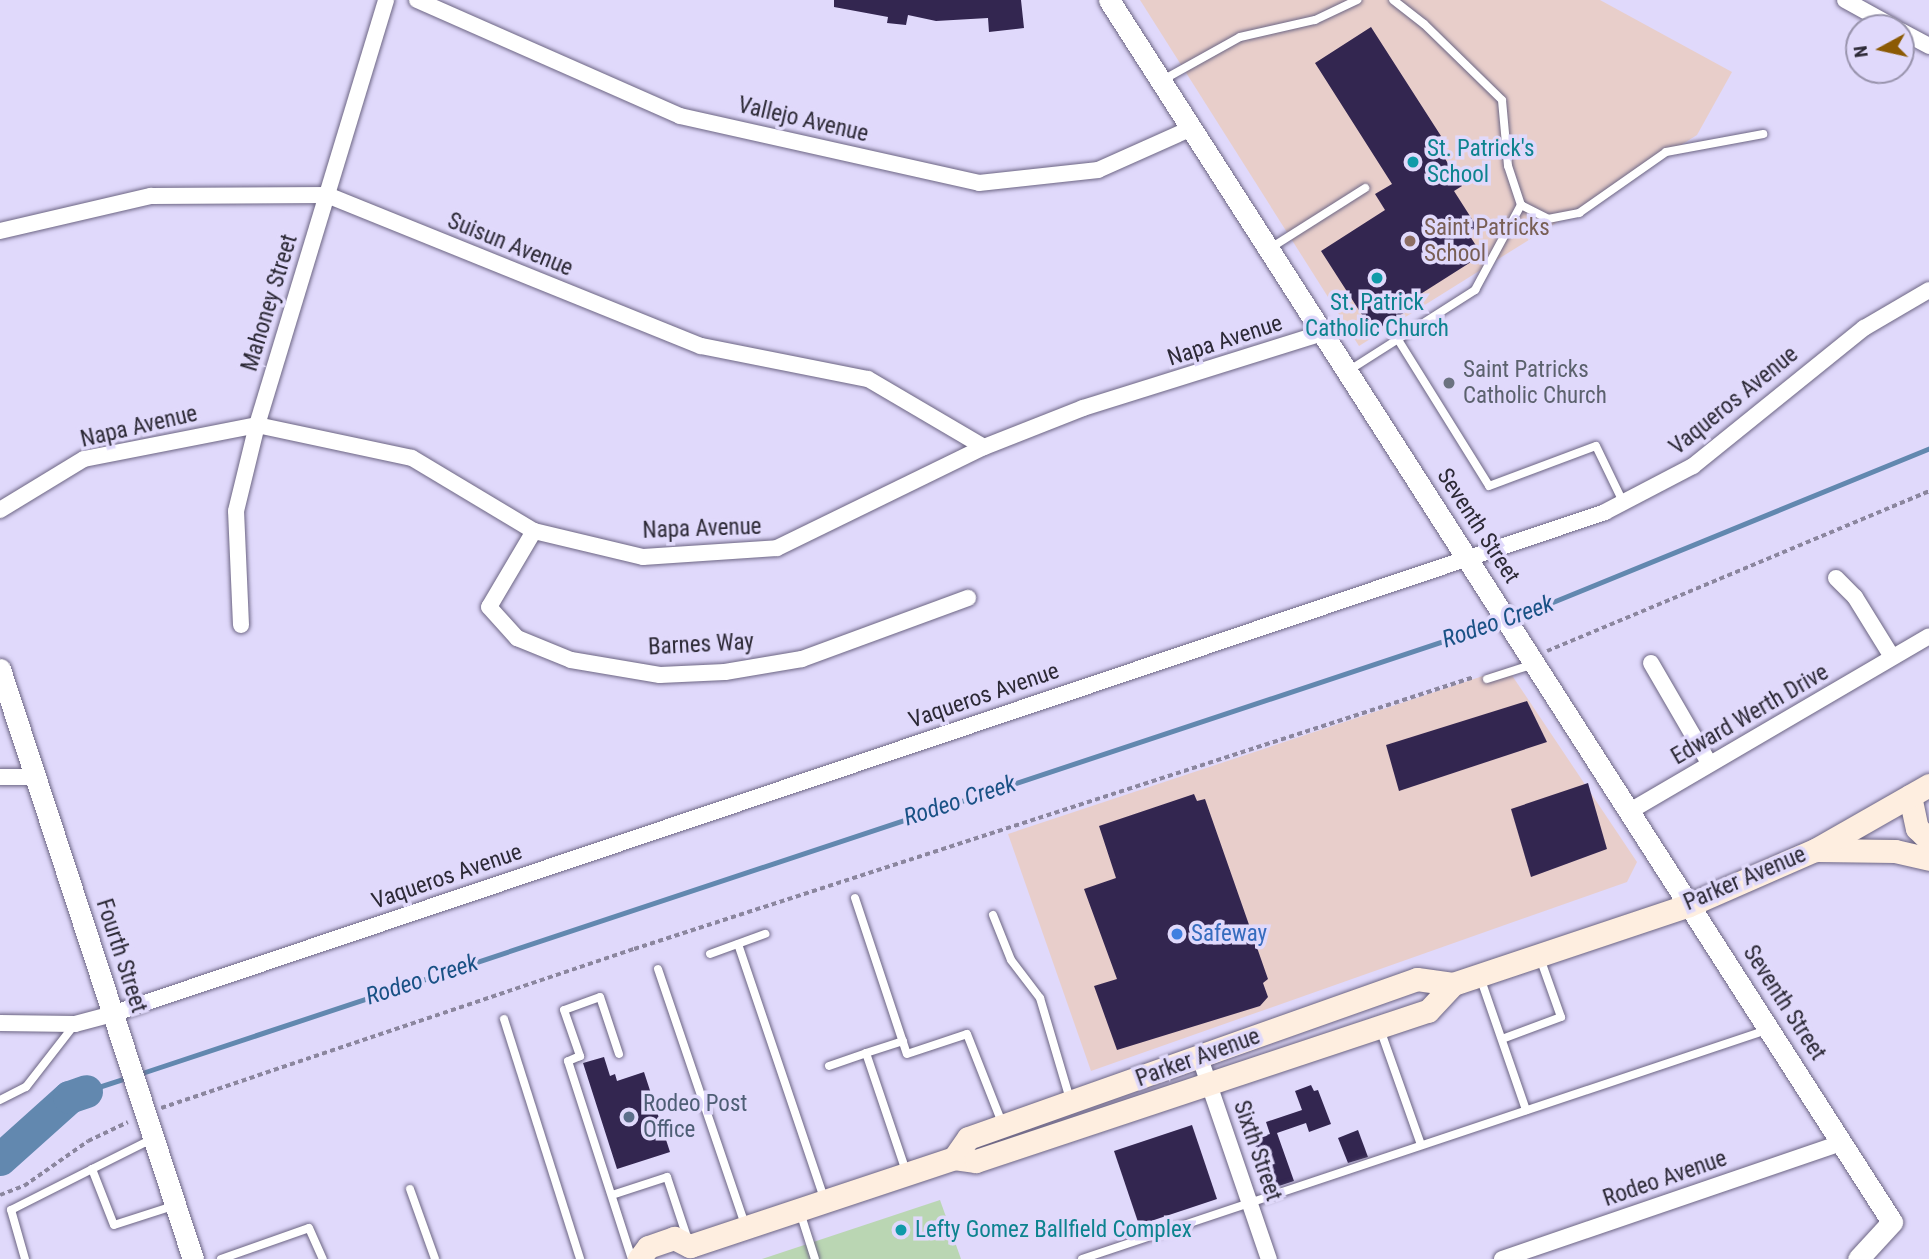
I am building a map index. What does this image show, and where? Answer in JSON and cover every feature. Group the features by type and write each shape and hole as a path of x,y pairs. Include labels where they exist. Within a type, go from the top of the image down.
{"main road":[{"path":"1923,797 1917,828 1929,840"},
{"name":"Parker Avenue","path":"639,1259 648,1247 674,1238 687,1252 746,1227 954,1158 976,1161 1428,1011 1453,984 1689,905 1815,850 1923,797"},
{"path":"1815,850 1895,851 1929,859"},
{"name":"Parker Avenue","path":"954,1158 968,1138 1200,1058 1417,978 1453,984"}],"street":[{"name":"Mahoney Street","path":"241,625 236,511 257,425 386,0"},
{"name":"Vallejo Avenue","path":"417,0 680,116 979,183 1098,170 1192,128"},
{"name":"Seventh Street","path":"1109,0 1892,1222 1858,1259"},
{"path":"1845,0 1870,14"},
{"name":"Suisun Avenue","path":"0,231 151,196 327,195 701,346 868,379 984,447"},
{"name":"Vaqueros Avenue","path":"0,1023 75,1024 112,1014 1469,559 1623,504 1693,466 1864,328 1929,290"},
{"name":"Napa Avenue","path":"0,510 84,459 257,425 412,458 534,531 643,556 777,548 984,447 1083,408 1323,333"},
{"name":"Barnes Way","path":"534,531 489,607 517,638 571,660 660,675 724,672 803,659 968,598"},
{"path":"1836,578 1855,597 1892,657"},
{"name":"Edward Werth Drive","path":"1630,811 1709,762 1786,723 1929,636"},
{"path":"1651,663 1709,762"},
{"name":"Fourth Street","path":"0,669 193,1259"},
{"path":"0,777 36,778"},
{"name":"Sixth Street","path":"1200,1058 1269,1259"},
{"name":"Rodeo Avenue","path":"1502,1259 1843,1142"}],"lane":[{"path":"1161,81 1240,37 1315,20 1357,0"},
{"path":"1392,0 1424,24 1502,100 1508,166 1521,205 1548,219 1579,213 1666,152 1763,134"},
{"path":"1269,249 1365,188"},
{"path":"1348,371 1475,290 1521,205"},
{"path":"1397,338 1489,486 1595,446 1623,504"},
{"path":"1487,679 1529,656"},
{"path":"855,898 907,1054 967,1034 1003,1125"},
{"path":"993,915 1011,960 1040,998 1071,1102"},
{"path":"710,954 765,934"},
{"path":"738,944 825,1201"},
{"path":"1502,1039 1561,1017 1539,954"},
{"path":"658,970 746,1227"},
{"path":"1479,975 1526,1110"},
{"path":"619,1054 600,997 564,1010 580,1056 568,1061 632,1259"},
{"path":"504,1019 580,1259"},
{"path":"0,1100 26,1087 75,1024"},
{"path":"1379,1027 1421,1145"},
{"path":"1082,1259 1769,1029"},
{"path":"829,1066 903,1041"},
{"path":"866,1053 907,1174"},
{"path":"25,1259 12,1210 154,1138"},
{"path":"92,1169 114,1225 176,1206"},
{"path":"612,1195 667,1177 687,1252"},
{"path":"410,1189 435,1259"},
{"path":"799,1210 815,1259"},
{"path":"221,1259 309,1228 323,1259"}],"path":[{"path":"1529,656 1929,491"},
{"path":"0,1195 24,1186 88,1141 144,1108 1478,676"}],"shaded area":[{"name":"Saint Patricks School","path":"1140,0 1600,0 1732,72 1697,135 1359,346"},
{"path":"1507,668 1637,862 1627,882 1091,1071 1008,834"}],"green space":[{"name":"Lefty Gomez Ballfield Complex","path":"940,1200 961,1259 762,1259"}],"building":[{"path":"834,0 1021,0 1024,28 989,32 988,18 936,21 908,15 906,25 887,23 888,17 834,7"},
{"name":"St. Patrick's School","path":"1371,27 1441,136 1434,141 1462,186 1454,191 1477,227 1468,233 1482,255 1419,295 1423,301 1373,332 1321,251 1385,210 1375,194 1392,184 1315,63"},
{"path":"1527,701 1547,742 1399,791 1386,745"},
{"path":"1588,783 1607,849 1531,877 1511,809"},
{"name":"Safeway","path":"1194,794 1197,801 1205,799 1268,979 1263,983 1268,997 1260,1006 1117,1050 1094,986 1117,979 1084,889 1116,878 1099,826"},
{"name":"Rodeo Post Office","path":"604,1057 610,1076 615,1074 617,1081 644,1072 670,1152 617,1169 583,1063"},
{"path":"1311,1085 1314,1091 1318,1090 1331,1124 1309,1132 1306,1123 1277,1133 1294,1181 1270,1189 1254,1154 1258,1153 1253,1139 1270,1134 1266,1122 1302,1110 1295,1091"},
{"path":"1192,1125 1217,1199 1139,1225 1114,1151"},
{"path":"1358,1130 1368,1157 1348,1163 1338,1138"}],"waterway":[{"name":"Rodeo Creek","path":"1511,619 1929,448"},
{"name":"Rodeo Creek","path":"139,1074 1501,622"},
{"name":"Rodeo Creek","path":"86,1091 129,1077"},
{"name":"Rodeo Creek","path":"0,1159 69,1097 86,1091"}],"place":[{"name":"St. Patrick's School","path":"1413,162"},
{"name":"Saint Patricks School","path":"1410,241"},
{"name":"St. Patrick Catholic Church","path":"1377,278"},
{"name":"Saint Patricks Catholic Church","path":"1449,383"},
{"name":"Safeway","path":"1177,934"},
{"name":"Rodeo Post Office","path":"629,1117"},
{"name":"Lefty Gomez Ballfield Complex","path":"901,1230"}]}
